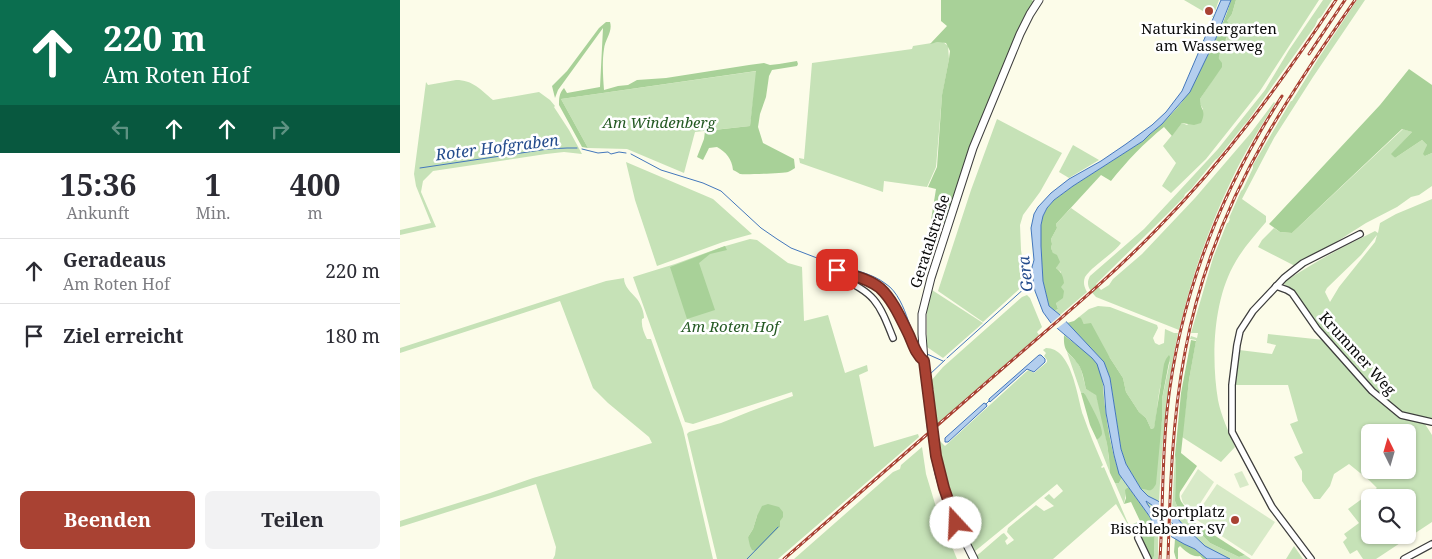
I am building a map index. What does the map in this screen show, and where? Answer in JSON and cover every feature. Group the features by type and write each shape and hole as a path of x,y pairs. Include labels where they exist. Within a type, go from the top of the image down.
{"street":[{"name":"Geratalstraße","path":"974,559 956,523 939,472 933,440 924,361 922,314 931,278 973,148 1020,34 1039,0"},
{"path":"1311,559 1272,507 1232,432 1232,385 1239,336 1242,327 1253,310 1284,278 1302,263 1360,234"},
{"path":"893,338 887,321 875,299 858,285 838,277 837,270 866,280 879,288 888,298 901,319 918,355 924,361"},
{"name":"Krummer Weg","path":"1276,286 1286,290 1295,297 1317,330 1378,396 1400,415 1431,424"},
{"path":"1138,538 1148,559"},
{"path":"1404,559 1432,544"}],"green space":[{"path":"941,0 1032,0 1034,2 947,223 931,220 936,189 928,187 937,167 942,95 950,51 946,43 930,44 947,26 941,21"},
{"name":"Naturkindergarten am Wasserweg","path":"1184,0 1219,0 1213,17"},
{"path":"1231,0 1236,0 1232,14 1227,21 1231,32 1226,38 1220,53 1219,59 1222,67 1200,99 1203,112 1201,123 1194,125 1182,123 1172,136 1164,127 1136,152 1111,181 1101,175 1056,224 1057,228 1051,239 1051,248 1060,262 1056,268 1062,276 1064,283 1061,287 1064,291 1063,298 1056,303 1058,309 1054,311 1049,306 1043,281 1041,225 1047,208 1054,200 1073,186 1143,141 1181,103 1193,84 1220,28"},
{"path":"1236,0 1319,0 1260,91 1206,159 1171,193 1162,186 1176,163 1163,146 1182,123 1187,125 1203,109 1200,99 1210,84 1219,59 1218,53 1226,43 1227,21 1232,14"},
{"path":"1323,0 1332,0 1247,122 1184,197 1096,284 1101,290 1109,285 1113,279 1142,254 1195,198 1250,134 1274,102 1237,169 1216,216 1201,253 1179,330 1096,297 1088,285 1090,276 1144,229 1218,149 1265,90"},
{"path":"1357,0 1365,0 1274,138 1242,199 1266,216 1266,222 1236,261 1228,276 1218,310 1215,365 1218,400 1225,424 1235,447 1221,462 1182,437 1196,340 1190,339 1191,336 1197,338 1198,333 1191,333 1213,258 1253,165 1291,101"},
{"path":"606,22 610,22 611,26 603,54 604,90 628,85 637,80 666,78 764,63 770,65 797,61 797,66 772,70 758,127 763,143 794,159 795,168 789,172 740,174 733,170 728,156 717,147 709,148 703,160 697,157 705,131 750,126 756,71 561,99 588,148 582,147 559,105 560,96 564,88 567,93 600,87 603,28 558,90 555,98 552,86 567,71 599,28"},
{"path":"943,42 948,46 949,59 942,96 936,167 927,187 884,181 883,192 800,163 799,158 804,159 812,63 912,49 913,46"},
{"path":"1409,69 1432,85 1432,153 1425,156 1423,154 1427,145 1422,140 1395,158 1391,154 1412,132 1402,129 1292,233 1280,232 1269,224 1380,105"},
{"name":"Am Windenberg","path":"757,71 750,126 695,132 684,173 627,149 588,148 561,99"},
{"path":"456,80 472,84 493,100 539,92 555,106 582,154 564,152 546,154 433,171 423,181 421,192 436,227 400,235 400,230 431,223 416,186 414,174 426,82 428,85"},
{"path":"997,119 1062,153 1040,192 1023,215 1020,225 1021,250 1026,283 983,322 938,291 971,190"},
{"path":"1403,129 1412,132 1392,154 1395,158 1422,140 1427,145 1425,156 1432,153 1432,186 1295,266 1258,247 1274,228 1280,232 1292,233"},
{"path":"1073,145 1099,160 1069,178 1059,172"},
{"path":"626,162 713,199 752,234 723,242 657,266 635,200"},
{"path":"1432,199 1432,420 1400,417 1425,424 1432,435 1432,522 1416,533 1416,489 1376,489 1377,488 1368,479 1416,479 1416,424 1361,424 1361,474 1349,464 1334,474 1330,486 1320,499 1314,499 1302,481 1302,471 1294,457 1303,453 1290,424 1298,421 1288,385 1234,385 1239,350 1272,354 1276,345 1267,343 1268,334 1324,340 1373,389 1328,340 1295,293 1283,283 1339,249 1375,231 1378,233 1380,223","holes":["1377,235 1375,242 1339,287 1330,302 1325,292 1327,288 1361,255"]},
{"path":"1071,208 1121,243 1088,273 1084,281 1087,292 1060,315 1054,311 1058,309 1056,303 1061,287 1061,272 1056,268 1057,265 1051,248 1051,239 1057,228 1056,224"},
{"name":"Am Roten Hof","path":"750,239 757,240 788,263 802,267 804,321 828,315 845,373 867,365 868,371 859,375 874,447 918,434 919,437 778,559 717,559 687,434 793,396 792,392 693,424 685,422 633,277","holes":["757,516 780,527 756,551 748,537"]},
{"path":"725,246 727,250 710,254 699,263 715,310 687,319 670,267"},
{"path":"624,278 627,287 642,308 644,332 647,339 651,339 683,429 713,559 553,559 556,547 536,484 400,527 400,521 533,478 652,443 649,437 593,388 560,301 400,353 400,348 606,281"},
{"path":"932,290 983,323 943,358 927,347 927,305"},
{"path":"1027,295 1042,327 1037,332 1039,335 935,426 931,393 934,392 934,389 931,389 930,382 943,367 1022,297"},
{"path":"1098,306 1110,307 1157,325 1158,328 1153,338 1155,343 1159,345 1164,343 1165,329 1178,333 1165,417 1159,502 1148,496 1141,489 1144,489 1159,441 1162,399 1170,361 1165,370 1159,392 1154,428 1151,429 1146,418 1139,412 1126,392 1123,378 1079,317 1089,309"},
{"path":"1079,317 1084,324 1091,323 1123,378 1126,392 1139,412 1146,418 1151,429 1154,428 1164,364 1169,355 1170,357 1162,399 1156,484 1151,490 1141,489 1126,464 1121,449 1110,378 1104,362 1067,323"},
{"path":"1064,335 1091,356 1099,367 1110,439 1115,461 1122,477 1119,483 1115,483 1110,473 1107,444 1096,395 1086,389 1080,367 1066,349"},
{"path":"1191,340 1196,341 1189,380 1181,453 1197,466 1180,492 1180,500 1189,511 1185,513 1177,506 1175,501 1175,455 1181,393"},
{"path":"1046,348 1055,350 1068,364 1076,385 1083,415 1103,465 1101,467 1104,467 1127,521 1136,536 1116,504 1053,559 977,559 977,555 1002,534 1004,533 1008,538 1005,541 1007,545 1014,540 1007,532 1008,528 1036,505 1044,511 1054,506 1044,498 1049,494 1054,499 1063,491 1057,484 974,552 946,486 940,457 939,440 945,446 1027,371 1029,370 1034,373 1047,362 1044,356 1046,353 1043,350"},
{"path":"1067,352 1081,369 1086,389 1096,394 1105,434 1110,473 1097,440 1101,436 1084,393 1081,393"},
{"path":"1081,393 1084,393 1086,396 1102,430 1101,437 1097,440 1090,425"},
{"path":"922,447 926,474 936,507 957,559 794,559 893,472 900,469 901,465"},
{"path":"1175,455 1175,501 1177,506 1193,514 1189,520 1190,523 1210,543 1239,557 1245,555 1251,559 1231,559 1214,553 1198,540 1172,512"},
{"path":"1198,469 1214,482 1194,513 1183,503 1181,496"},
{"path":"1242,471 1249,485 1240,488 1234,474"},
{"path":"1122,477 1129,488 1127,488 1124,504 1115,483 1119,483"},
{"name":"Sportplatz Bischlebener SV","path":"1217,484 1275,522 1252,556 1194,518"},
{"path":"1129,488 1152,520 1155,527 1153,559 1151,559 1133,524 1140,521 1131,502 1124,504 1126,498 1125,490"},
{"path":"1144,500 1159,510 1183,536 1162,521"},
{"path":"1361,500 1361,544 1399,544 1376,559 1363,559 1357,550 1350,554 1343,542 1347,538 1344,534 1359,523 1348,509"},
{"path":"768,504 779,507 783,512 780,527 756,551 752,550 748,537 762,506"},
{"path":"1189,519 1245,555 1239,557 1210,543 1190,523"},
{"path":"1155,527 1158,529 1158,559 1153,559"},
{"path":"1175,539 1195,549 1207,559 1192,555 1180,546 1178,548 1178,559 1176,559 1174,552"},
{"path":"1294,546 1303,559 1286,559"}],"water":[{"path":"1221,0 1231,0 1216,38 1190,92 1162,124 1143,141 1073,186 1054,200 1047,208 1041,225 1043,281 1049,306 1060,315 1104,362 1110,378 1121,449 1126,464 1141,489 1172,512 1205,546 1230,559 1207,559 1195,549 1155,527 1119,474 1106,413 1104,386 1097,364 1051,323 1043,312 1033,280 1032,267 1034,260 1031,228 1034,214 1038,207 1051,193 1069,179 1101,161 1152,125 1166,112 1182,91","holes":["1146,501 1159,510 1183,534 1183,536 1173,531 1162,521"]},
{"path":"1039,355 1045,359 1045,362 1034,372 1027,369 989,401 989,399"},
{"path":"984,403 987,406 948,442 945,442 945,438"}],"pier":[{"path":"1062,314 1068,320 1055,330 1049,325"},
{"path":"1159,499 1172,509 1171,539 1158,532"}],"waterway":[{"name":"Roter Hofgraben","path":"420,168 548,149 577,148"},
{"name":"Roter Hofgraben","path":"582,149 598,153 626,153"},
{"name":"Roter Hofgraben","path":"631,154 661,170 703,183 721,191 761,228 777,239 791,248 830,263"},
{"name":"Roter Hofgraben","path":"836,264 875,277 890,287 902,305 914,339 920,348"},
{"name":"Gera","path":"947,358 1026,287"},
{"name":"Roter Hofgraben","path":"927,354 943,361"},
{"path":"929,375 945,360"},
{"path":"923,381 927,428 935,474 938,487 952,522"},
{"path":"986,404 989,401"},
{"path":"954,526 970,559"},
{"path":"747,559 778,527"}],"railway":[{"path":"784,559 1082,300 1158,228 1207,175 1253,118 1336,0"},
{"path":"1309,54 1345,0"},
{"path":"1168,559 1177,403 1191,324 1216,241 1239,188 1266,137 1320,51 1355,0"},
{"path":"1160,559 1167,411 1181,327 1206,247 1222,208 1240,169 1282,96"}],"place":[{"name":"Naturkindergarten am Wasserweg","path":"1209,11"},
{"name":"Sportplatz Bischlebener SV","path":"1235,520"}],"route":[{"path":"837,270 866,280 879,288 888,298 901,319 918,355 924,361 936,456 956,523"}]}
